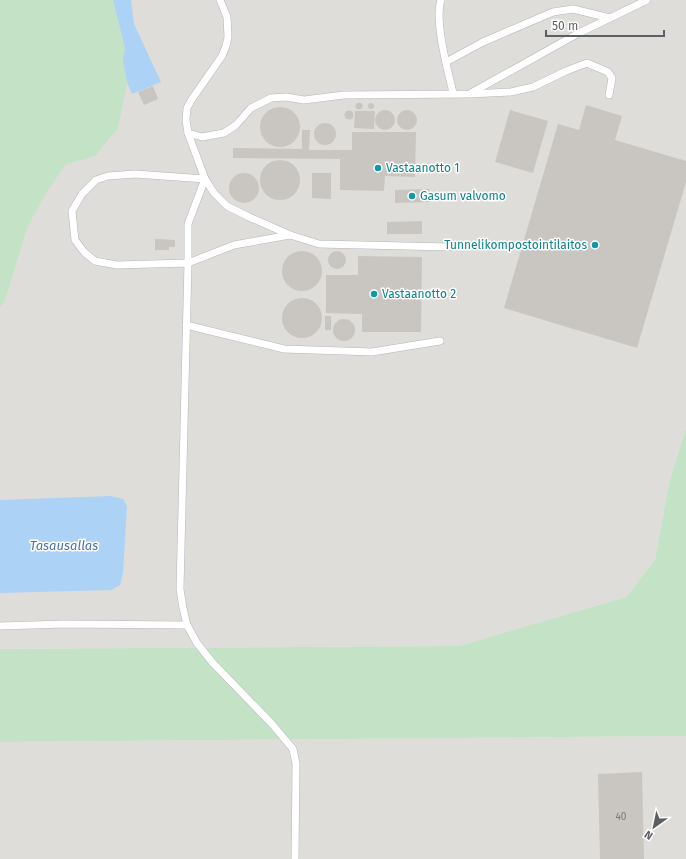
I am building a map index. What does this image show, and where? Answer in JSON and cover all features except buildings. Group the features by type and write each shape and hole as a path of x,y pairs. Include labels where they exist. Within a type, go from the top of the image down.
{"lane":[{"path":"220,0 227,18 228,37 226,46 222,56 187,108 186,120 188,133 205,179 214,193 227,206 290,235 319,244 449,247"},
{"path":"441,0 439,5 440,33 453,93"},
{"path":"469,94 577,34 647,0"},
{"path":"446,62 483,42 552,12 573,9 610,18"},
{"path":"188,133 202,137 224,133 236,125 251,108 271,98 286,96 304,100 344,95 469,94 512,92 533,88 566,71 587,63 608,72 612,78 609,95"},
{"path":"205,179 135,174 108,176 96,180 82,194 72,211 75,240 84,252 95,261 117,265 188,263 234,245 290,235"},
{"path":"205,179 188,224 180,589 187,625 197,643 212,662 272,724 293,749 296,764 295,859"},
{"path":"186,326 284,349 372,352 440,341"},
{"path":"0,626 65,624 187,625"}],"shaded area":[{"path":"0,0 686,0 686,428 669,483 655,560 626,597 459,646 0,649"},
{"path":"686,736 686,859 0,859 0,742"}],"green space":[{"path":"0,0 113,0 125,48 123,61 127,82 118,128 95,156 66,164 48,190 28,225 5,300 0,307"},
{"path":"686,428 686,736 0,742 0,649 459,646 626,597 655,560 669,483"}],"water":[{"path":"113,0 131,0 134,24 161,82 132,94 127,82 123,61 125,48"},
{"name":"Tasausallas","path":"111,496 123,499 127,506 123,573 120,585 111,590 0,593 0,500"}],"place":[{"name":"Vastaanotto 1","path":"378,168"},
{"name":"Gasum valvomo","path":"412,196"},
{"name":"Tunnelikompostointilaitos","path":"595,245"},
{"name":"Vastaanotto 2","path":"374,294"}]}
